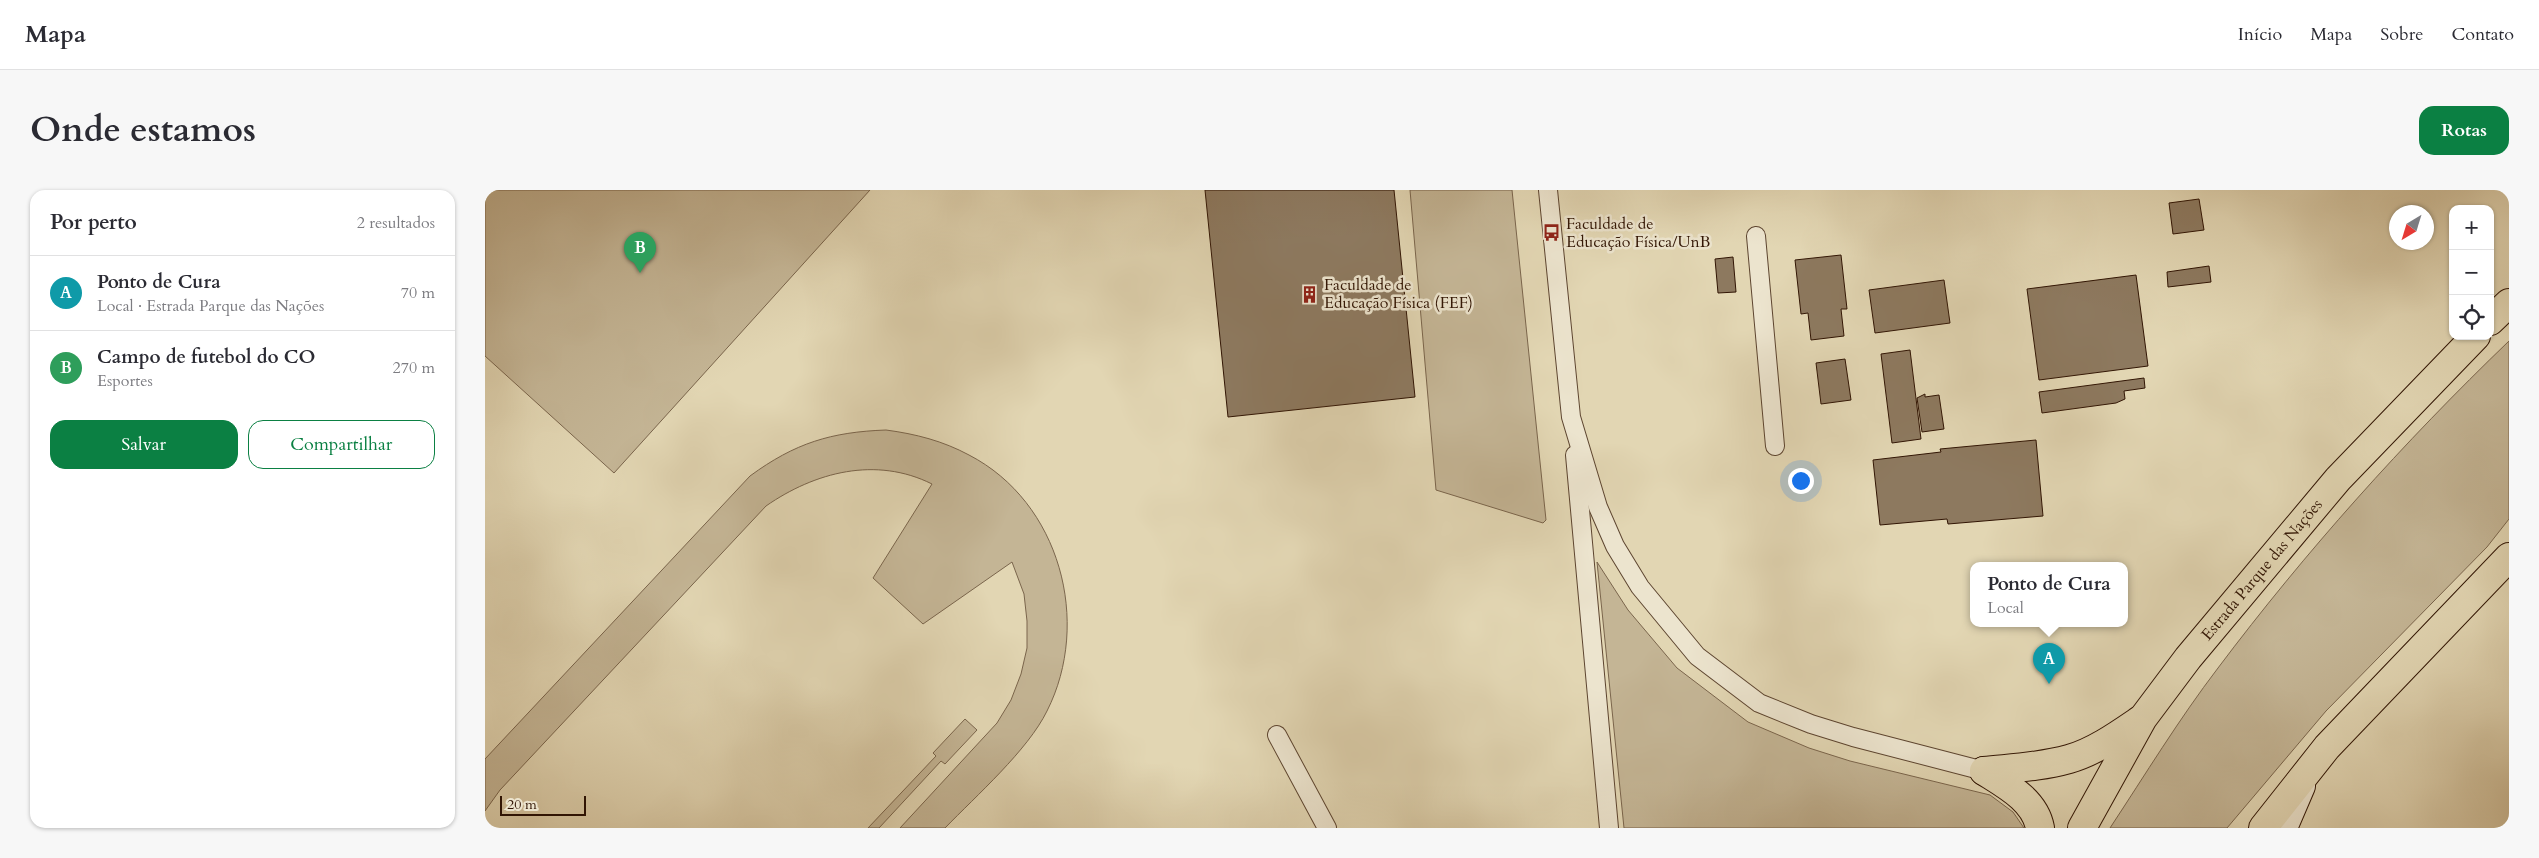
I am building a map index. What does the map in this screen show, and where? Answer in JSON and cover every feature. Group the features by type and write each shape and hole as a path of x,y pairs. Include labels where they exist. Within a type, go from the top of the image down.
{"highway":[{"path":"2494,317 2509,303"},
{"name":"Estrada Parque das Nações","path":"2083,828 2143,718 2188,658 2338,479 2472,340"},
{"path":"2263,828 2309,768 2504,561"},
{"path":"1984,771 2040,765 2070,759 2107,742 2143,718"},
{"path":"1984,771 2021,795 2039,818 2040,828"}],"street":[{"path":"2283,828 2309,768"}],"lane":[{"path":"1548,190 1609,828"},
{"path":"1756,236 1775,446"},
{"path":"1571,417 1598,507 1615,546 1640,588 1697,656 1759,703 1811,724 1984,771"},
{"path":"1277,735 1327,828"}],"shaded area":[{"path":"485,190 870,190 614,473 485,356"},
{"path":"1410,190 1512,190 1546,520 1543,523 1436,490"},
{"path":"2509,341 2509,519 2487,547 2326,711 2227,828 2110,828 2204,687 2286,582 2394,458"},
{"path":"886,430 919,436 949,446 969,455 1000,476 1026,502 1046,533 1059,567 1066,603 1067,640 1060,676 1047,711 1015,757 945,828 900,828 997,723 1011,700 1021,674 1027,648 1024,594 1012,562 923,624 873,578 932,484 911,476 889,471 868,470 846,472 805,484 766,506 500,790 485,811 485,759 750,476 783,455 814,441 848,433"},
{"path":"1597,562 1628,610 1677,668 1748,722 1809,748 1850,761 1990,795 2013,812 2024,828 1624,828"},
{"path":"965,719 977,730 945,764 941,761 879,828 868,828 936,756 933,753"}],"building":[{"name":"Faculdade de Educação Física (FEF)","path":"1205,190 1394,190 1415,397 1228,417"},
{"path":"2199,199 2204,230 2173,234 2169,203"},
{"path":"1841,255 1847,309 1841,309 1844,336 1811,340 1808,313 1801,314 1795,260"},
{"path":"1733,257 1736,292 1718,293 1715,259"},
{"path":"2209,266 2211,282 2168,287 2167,272"},
{"path":"2136,275 2148,366 2039,380 2027,289"},
{"path":"1944,280 1950,323 1875,333 1869,290"},
{"path":"1910,350 1921,439 1892,443 1881,354"},
{"path":"1845,359 1851,400 1821,404 1816,363"},
{"path":"2144,378 2145,388 2124,391 2125,399 2116,403 2042,413 2039,392"},
{"path":"1925,394 1925,397 1939,395 1944,429 1922,432 1917,398"},
{"path":"2036,440 2043,516 1948,524 1947,519 1880,525 1873,460 1941,452 1940,449"}],"place":[{"name":"Faculdade de Educação Física/UnB","path":"1552,233"},
{"name":"Campo de futebol do CO","path":"640,273"},
{"name":"Faculdade de Educação Física (FEF)","path":"1310,294"},
{"name":"Ponto de Cura","path":"2049,684"}]}
